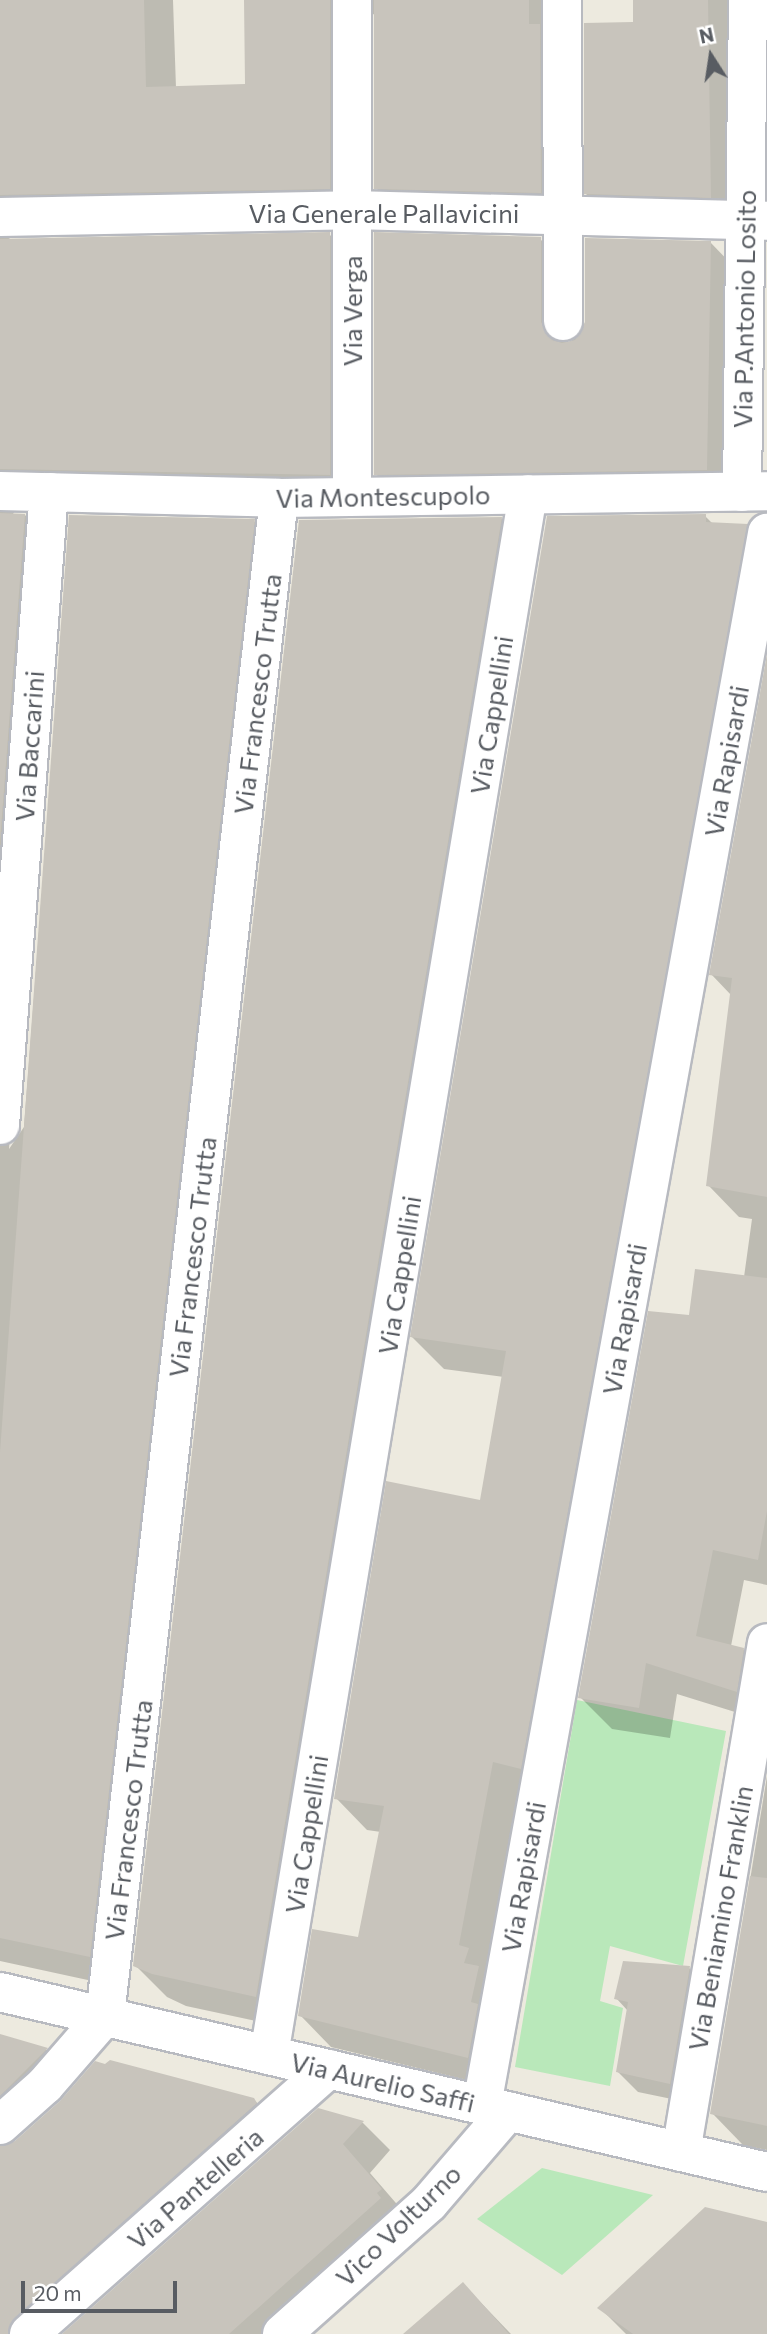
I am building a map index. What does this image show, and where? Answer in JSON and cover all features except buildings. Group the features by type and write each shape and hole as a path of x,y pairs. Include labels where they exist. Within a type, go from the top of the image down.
{"street":[{"name":"Via Verga","path":"352,0 352,496"},
{"path":"562,0 563,321"},
{"name":"Via P.Antonio Losito","path":"748,0 756,221 755,492"},
{"name":"Via Generale Pallavicini","path":"0,217 352,210 756,221"},
{"name":"Via Montescupolo","path":"0,491 279,498 755,492"},
{"name":"Via Baccarini","path":"0,1125 49,492"},
{"name":"Via Cappellini","path":"269,2055 528,494"},
{"name":"Via Francesco Trutta","path":"105,2016 279,498"},
{"name":"Via Rapisardi","path":"495,2108 767,533"},
{"name":"Via Beniamino Franklin","path":"681,2152 767,1643"},
{"name":"Via Aurelio Saffi","path":"0,1992 767,2172"},
{"path":"0,2125 45,2085 105,2016"},
{"name":"Via Pantelleria","path":"29,2334 329,2069"},
{"name":"Vico Volturno","path":"282,2334 429,2203 495,2108"}],"green space":[{"path":"577,1700 726,1731 683,1966 610,1946 600,2001 623,2008 610,2086 515,2067"},
{"path":"542,2168 653,2195 562,2275 477,2219"}]}
